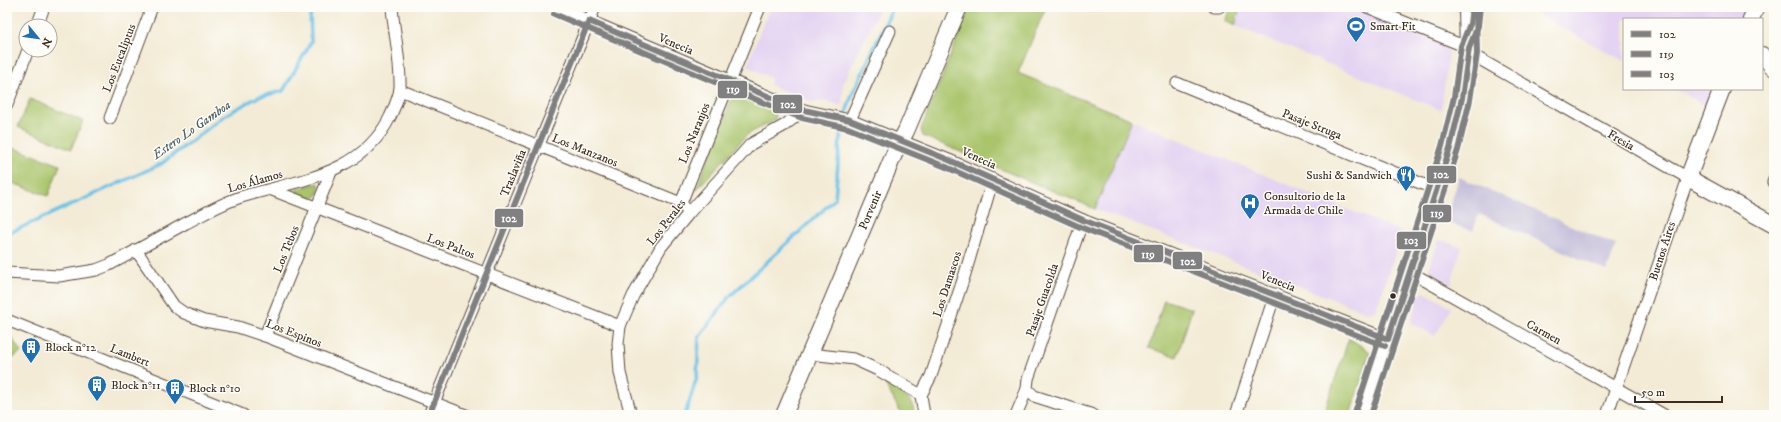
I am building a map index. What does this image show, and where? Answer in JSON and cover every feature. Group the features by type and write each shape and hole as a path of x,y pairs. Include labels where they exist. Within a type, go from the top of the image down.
{"main road":[{"path":"1468,7 1467,19 1469,50"},
{"path":"1363,415 1450,148 1457,120 1469,50 1478,26 1480,7"}],"street":[{"path":"40,18 44,7"},
{"name":"Los Eucaliptus","path":"110,118 152,7"},
{"name":"Los Álamos","path":"7,274 59,276 102,267 219,206 241,197 272,190 331,172 346,165 376,140 396,106 400,90 399,64 392,7"},
{"name":"Venecia","path":"557,7 729,81 804,110 833,115 850,120 993,179 1083,220 1388,339"},
{"name":"Traslaviña","path":"429,415 595,7"},
{"name":"Los Naranjos","path":"681,203 760,7"},
{"name":"Porvenir","path":"784,415 959,7"},
{"path":"1214,7 1220,7"},
{"name":"Fresia","path":"1367,7 1469,50 1688,178 1774,225"},
{"path":"1751,18 1756,7"},
{"path":"850,120 890,31"},
{"path":"1763,56 1774,68"},
{"path":"7,105 25,58"},
{"name":"Pasaje Struga","path":"1177,83 1437,190"},
{"name":"Los Manzanos","path":"400,90 681,203 689,213"},
{"name":"Buenos Aires","path":"1608,415 1688,178 1722,90"},
{"name":"Los Perales","path":"631,415 620,373 618,344 620,326 633,296 661,247 689,213 752,144 785,125 804,110"},
{"name":"Los Tebos","path":"265,336 331,172"},
{"name":"Los Damascos","path":"921,394 931,376 965,274 993,179"},
{"name":"Los Paltos","path":"272,190 620,326"},
{"name":"Pasaje Guacolda","path":"1016,415 1027,389 1028,379 1083,220"},
{"name":"Los Espinos","path":"136,250 174,306 184,314 195,318 238,327 265,336 466,415"},
{"name":"Carmen","path":"1410,272 1664,415"},
{"path":"1236,415 1275,294"},
{"name":"Lambert","path":"7,320 243,415"},
{"path":"810,354 854,359 878,370 921,394 924,415"},
{"path":"1027,389 1034,396 1093,415"}],"shaded area":[{"path":"770,7 880,7 843,84 842,106 827,101 813,102 770,85 771,78 747,66"},
{"path":"1240,7 1354,7 1447,45 1449,54 1441,110 1235,26"},
{"path":"1524,7 1745,7 1740,18 1623,18 1623,60"},
{"path":"1677,90 1712,90 1705,105"},
{"name":"Consultorio de la Armada de Chile","path":"1132,120 1402,232 1376,310 1367,312 1095,209"},
{"path":"1459,177 1616,245 1607,271 1479,214 1473,231 1445,222"},
{"path":"1439,240 1462,247 1451,284 1432,274 1429,269"},
{"path":"1424,292 1451,308 1435,336 1411,323 1419,294"}],"green space":[{"path":"970,7 1046,7 1018,73 1132,120 1095,209 923,136 921,129"},
{"path":"1231,7 1240,7 1235,26 1225,21"},
{"path":"739,95 776,112 775,120 748,134 696,190 731,101"},
{"path":"30,99 83,121 71,149 18,127"},
{"path":"9,146 60,165 48,196 7,181 7,150"},
{"path":"318,183 320,186 316,197 310,198 296,192 297,189"},
{"path":"1164,300 1192,309 1177,357 1149,348"},
{"path":"8,332 21,352 7,362 7,333"},
{"path":"1349,338 1370,352 1350,415 1323,415"},
{"path":"884,382 909,399 912,404 913,415 902,415"}],"waterway":[{"name":"Estero Lo Gamboa","path":"7,234 161,164 227,114 258,97 283,91 311,42 310,7"},
{"path":"685,415 697,377 699,337 729,297 835,199 841,128 852,95 893,7"}],"transit line":[{"name":"103","path":"1355,413 1442,146 1454,97 1461,46 1470,24 1472,7"},
{"name":"119","path":"1371,415 1458,150 1470,100 1477,54 1476,7"},
{"name":"102","path":"1388,339 1450,148 1462,98 1469,48 1478,26 1480,7"},
{"name":"119","path":"554,14 774,107 802,118 848,128 946,167 1080,227 1385,346"},
{"name":"102","path":"589,21 777,100 804,110 850,120 949,160 1083,220 1388,339"},
{"name":"102","path":"429,415 589,21"}],"place":[{"name":"Smart Fit","path":"1356,43"},
{"name":"Sushi & Sandwich","path":"1406,192"},
{"name":"Consultorio de la Armada de Chile","path":"1250,220"},
{"name":"Block n°12","path":"31,364"},
{"name":"Block n°11","path":"97,402"},
{"name":"Block n°10","path":"175,405"}]}
